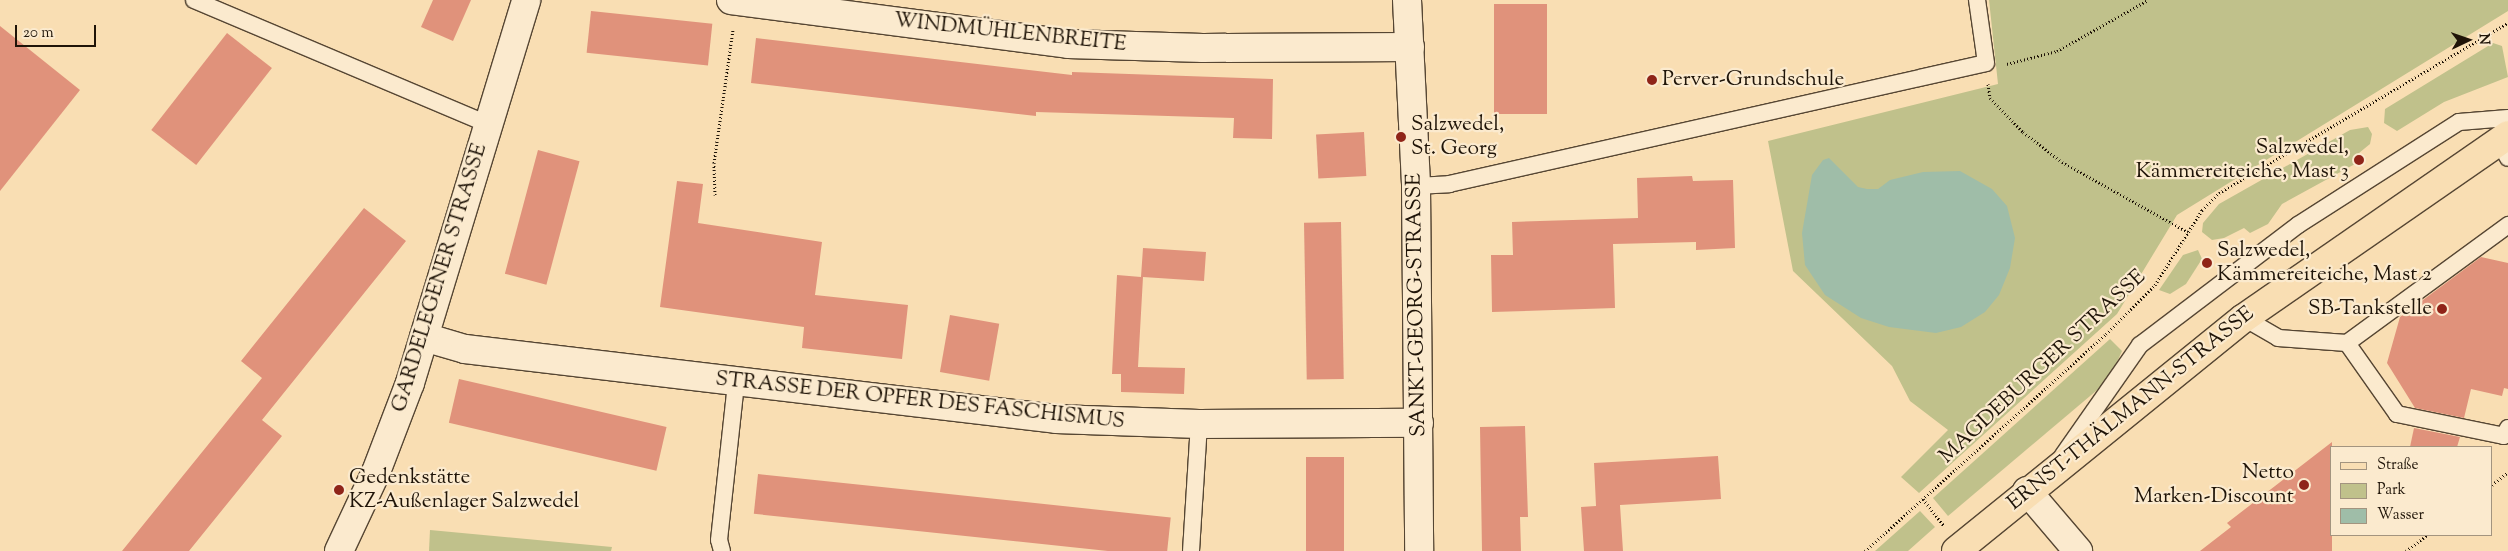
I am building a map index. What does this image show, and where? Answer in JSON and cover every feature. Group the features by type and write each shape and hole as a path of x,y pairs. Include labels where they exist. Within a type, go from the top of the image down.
{"main road":[{"name":"ERNST-THÄLMANN-STRASSE","path":"1956,551 2027,491 2244,318 2506,138"}],"street":[{"name":"GARDELEGENER STRASSE","path":"338,551 392,432 424,337 526,0"},
{"name":"WINDMÜHLENBREITE","path":"734,0 1068,44 1232,48 1410,47"},
{"name":"SANKT-GEORG-STRASSE","path":"1407,0 1416,186 1419,551"},
{"name":"STRASSE DER OPFER DES FASCHISMUS","path":"424,337 465,349 736,383 1056,419 1199,424 1419,423"},
{"path":"2027,491 2078,551"}],"lane":[{"path":"194,0 487,124"},
{"path":"1416,186 1450,184 1986,63 1977,0"},
{"path":"2050,473 2140,345 2298,225 2459,122 2506,138"},
{"path":"2244,318 2278,338 2348,342 2508,225"},
{"path":"2348,342 2397,414 2504,436 2508,428"},
{"path":"722,551 719,540 736,383"},
{"path":"1191,551 1199,424"}],"path":[{"path":"715,195 714,163 734,0"},
{"path":"2148,0 2057,51 2003,65 1986,63 1990,98 2022,132 2062,162 2188,232"},
{"name":"MAGDEBURGER STRASSE","path":"1865,551 2113,327 2154,285 2202,210 2219,193 2508,24"},
{"path":"2493,484 2508,472"},
{"path":"2406,551 2426,536"}],"green space":[{"path":"1989,0 2508,0 2508,11 2177,215 2117,314 1919,493 1901,477 1948,430 1910,401 1892,366 1793,271 1768,141 1998,84"},
{"path":"2493,43 2502,46 2508,77 2444,102 2397,131 2384,123 2385,109"},
{"path":"2368,127 2372,134 2370,144 2359,153 2355,164 2282,204 2268,224 2250,233 2244,228 2224,238 2212,240 2202,232 2203,223 2219,204 2350,130"},
{"path":"2198,250 2202,259 2186,284 2170,294 2159,290 2183,255"},
{"path":"2110,339 2122,351 2109,380 1948,516 1933,498"},
{"path":"1920,511 1935,527 1908,551 1875,551"},
{"path":"430,530 612,547 611,551 429,551"}],"water":[{"path":"1829,158 1858,187 1867,189 1878,189 1890,180 1923,172 1960,171 1992,189 2007,206 2015,238 2010,268 1999,295 1985,312 1961,327 1936,333 1889,327 1861,318 1825,295 1805,265 1802,233 1812,175 1823,160"}],"building":[{"path":"433,0 471,0 453,41 421,27"},
{"path":"1494,4 1547,4 1547,114 1494,114"},
{"path":"591,11 712,24 708,66 587,53"},
{"path":"0,26 80,90 0,191"},
{"path":"227,33 272,68 196,165 151,130"},
{"path":"756,38 1072,75 1072,72 1273,79 1272,139 1233,138 1234,118 1036,112 1036,116 751,83"},
{"path":"1364,132 1366,176 1318,178 1316,135"},
{"path":"538,150 580,161 546,285 505,274"},
{"path":"1692,176 1693,181 1733,180 1735,248 1696,250 1696,242 1613,244 1615,308 1492,312 1491,255 1513,255 1512,222 1638,218 1637,178"},
{"path":"677,181 703,184 698,223 822,242 815,295 908,305 902,359 802,348 804,327 660,307"},
{"path":"364,208 406,241 262,420 282,436 189,551 122,551 262,378 241,361"},
{"path":"1341,222 1344,379 1307,380 1304,223"},
{"path":"1143,248 1206,252 1204,281 1143,277 1138,367 1185,368 1184,394 1121,392 1121,374 1112,374 1117,275 1141,277"},
{"path":"2481,257 2508,263 2508,389 2504,388 2502,396 2471,389 2464,418 2415,408 2387,363 2400,317"},
{"path":"950,315 999,324 989,381 940,372"},
{"path":"459,379 667,427 656,471 449,423"},
{"path":"1525,426 1528,517 1520,517 1521,551 1482,551 1480,427"},
{"path":"2414,428 2460,437 2457,446 2410,446"},
{"name":"Netto Marken-Discount","path":"2332,442 2332,446 2330,446 2330,536 2332,536 2332,551 2200,551 2231,527 2227,523"},
{"path":"1718,456 1721,499 1620,505 1623,551 1584,551 1581,507 1596,506 1594,463"},
{"path":"1306,457 1344,457 1344,551 1306,551"},
{"path":"758,474 1171,517 1167,551 1108,551 754,514"}],"place":[{"name":"Perver-Grundschule","path":"1652,80"},
{"name":"Salzwedel, St. Georg","path":"1401,137"},
{"name":"Salzwedel, Kämmereiteiche, Mast 3","path":"2359,160"},
{"name":"Salzwedel, Kämmereiteiche, Mast 2","path":"2207,263"},
{"name":"SB-Tankstelle","path":"2442,309"},
{"name":"Netto Marken-Discount","path":"2304,485"},
{"name":"Gedenkstätte KZ-Außenlager Salzwedel","path":"339,490"}]}
